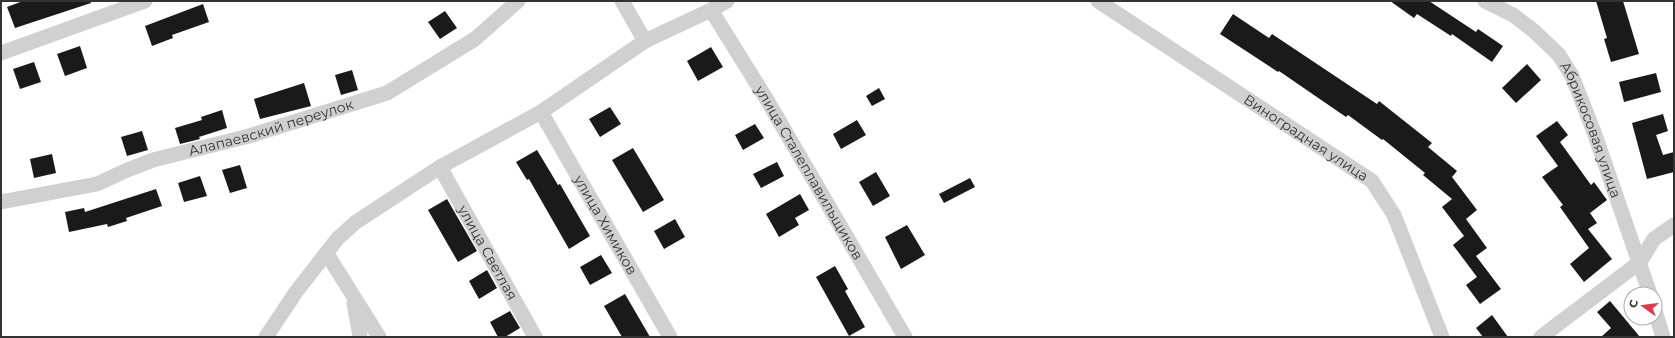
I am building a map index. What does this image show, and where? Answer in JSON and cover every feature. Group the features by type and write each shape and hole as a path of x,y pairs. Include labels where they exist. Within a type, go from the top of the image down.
{"street":[{"path":"1,52 145,1"},
{"name":"Алапаевский переулок","path":"1,202 97,184 153,160 249,136 387,93 476,39 518,1"},
{"path":"622,1 645,41"},
{"path":"266,337 296,292 338,238 356,222 440,167 541,112 645,41 727,1"},
{"name":"Виноградная улица","path":"1098,1 1372,181 1394,216 1442,337"},
{"name":"Абрикосовая улица","path":"1485,1 1513,15 1534,31 1559,55 1572,76 1594,132 1648,286"},
{"name":"улица Сталеплавильщиков","path":"711,10 768,100 905,337"},
{"name":"улица Химиков","path":"541,112 670,337"},
{"name":"улица Светлая","path":"440,167 535,337"},
{"path":"1541,337 1640,262 1654,239 1674,225"},
{"path":"327,254 379,337"},
{"path":"352,294 360,337"},
{"path":"1659,326 1663,337"}],"building":[{"path":"23,1 90,1 91,3 15,28 7,7"},
{"path":"1390,1 1429,1 1476,32 1478,29 1503,46 1492,62 1452,34 1451,36 1417,14 1414,18"},
{"path":"1596,1 1623,1 1639,54 1611,62 1604,39 1607,38"},
{"path":"203,4 209,22 172,35 173,38 152,46 145,26"},
{"path":"445,11 457,28 440,39 428,22"},
{"path":"1233,14 1269,38 1272,34 1377,104 1379,101 1432,143 1428,147 1457,171 1452,177 1477,210 1466,219 1487,248 1476,256 1501,289 1480,304 1466,285 1477,277 1453,245 1464,236 1442,207 1452,199 1423,175 1425,173 1383,139 1382,140 1348,115 1346,117 1279,71 1278,72 1220,34"},
{"path":"80,46 87,68 65,76 57,54"},
{"path":"711,47 723,67 698,81 687,61"},
{"path":"34,62 41,82 20,89 13,69"},
{"path":"1527,64 1541,80 1516,103 1502,88"},
{"path":"352,70 358,90 341,95 335,75"},
{"path":"1656,73 1661,92 1624,102 1619,82"},
{"path":"304,83 311,106 260,119 254,99"},
{"path":"879,88 885,99 872,106 866,96"},
{"path":"610,107 621,124 600,137 589,119"},
{"path":"222,110 227,128 199,137 200,139 180,144 175,128 202,120 201,117"},
{"path":"1663,114 1668,131 1656,135 1663,155 1674,152 1674,172 1647,179 1632,123"},
{"path":"857,120 866,135 841,149 833,134"},
{"path":"1557,121 1568,135 1560,142 1591,185 1594,182 1607,200 1590,213 1597,223 1588,229 1612,259 1584,282 1570,264 1589,248 1560,207 1563,205 1542,177 1558,166 1536,136"},
{"path":"755,124 764,138 743,150 735,135"},
{"path":"142,131 148,150 127,156 121,137"},
{"path":"633,148 664,200 643,212 612,160"},
{"path":"537,150 558,185 560,184 590,236 569,249 529,179 527,180 516,162"},
{"path":"52,154 56,173 34,178 30,159"},
{"path":"777,162 784,176 761,188 753,174"},
{"path":"240,165 247,188 230,193 222,170"},
{"path":"876,172 890,196 873,206 859,182"},
{"path":"200,176 207,196 184,202 178,183"},
{"path":"970,178 975,187 944,203 939,194"},
{"path":"156,189 162,206 126,218 127,221 108,227 107,224 69,232 65,212 84,208 85,212"},
{"path":"800,194 809,210 795,218 799,225 779,237 766,214"},
{"path":"447,199 477,251 458,262 428,210"},
{"path":"675,219 685,237 664,249 654,231"},
{"path":"907,225 925,255 901,269 885,237"},
{"path":"601,255 612,273 590,285 580,267"},
{"path":"835,266 848,289 845,291 865,327 849,336 816,277"},
{"path":"487,270 497,288 479,299 469,281"},
{"path":"625,294 650,337 622,337 604,306"},
{"path":"1610,301 1623,317 1623,326 1631,326 1640,337 1601,337 1611,328 1597,312"},
{"path":"510,311 520,328 505,337 498,337 490,322"},
{"path":"1492,315 1508,337 1483,337 1476,328"}]}
